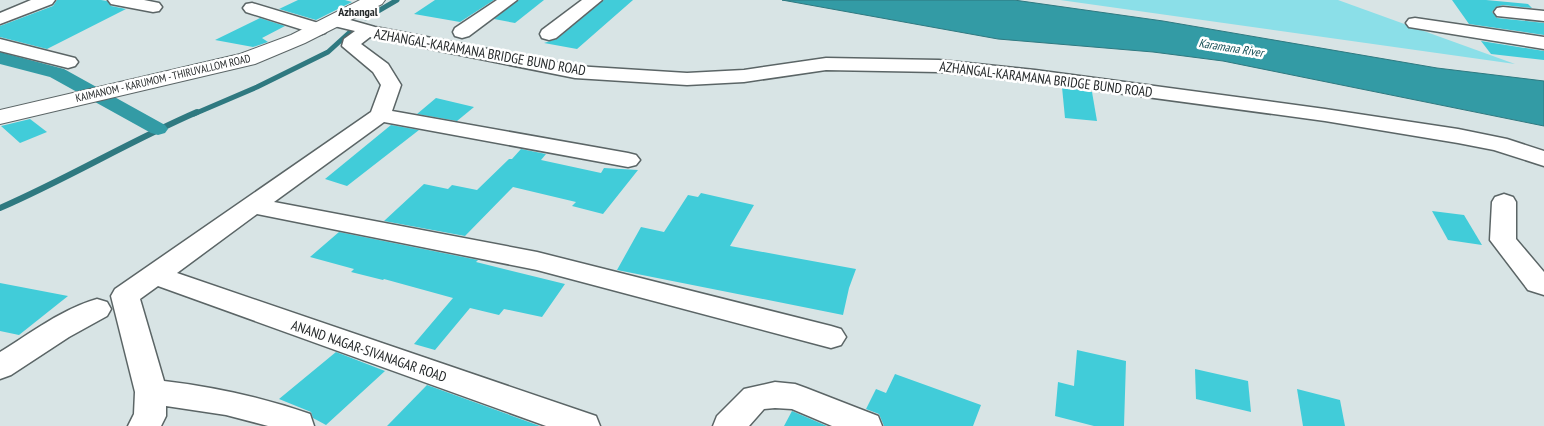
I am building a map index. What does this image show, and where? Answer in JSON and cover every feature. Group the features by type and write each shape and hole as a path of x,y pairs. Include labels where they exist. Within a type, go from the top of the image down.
{"main road":[{"name":"KAIMANOM - KARUMOM - THIRUVALLOM ROAD","path":"0,117 247,59 327,25 375,0"}],"street":[{"path":"0,20 46,0"},
{"path":"117,0 154,7"},
{"path":"462,32 508,0"},
{"path":"549,34 593,0"},
{"name":"AZHANGAL-KARAMANA BRIDGE BUND ROAD","path":"252,8 327,25 365,27 367,31 575,72 686,79 744,76 826,64 939,66 1035,76 1325,115 1499,144 1544,159"},
{"path":"1502,12 1544,16"},
{"path":"1415,23 1544,43"},
{"path":"144,426 150,416 151,392 125,296 380,114 391,85 381,68 351,46 351,43 367,31"},
{"path":"0,45 68,62"},
{"path":"380,114 628,160"},
{"path":"1504,202 1503,240 1538,283 1544,285"},
{"path":"251,205 537,261 831,338"},
{"name":"ANAND NAGAR-SIVANAGAR ROAD","path":"155,275 584,426"},
{"path":"0,366 97,309"},
{"path":"151,392 219,400 273,413 298,424 298,426"},
{"path":"729,426 755,398 775,395 794,397 866,426"}],"shaded area":[{"path":"1060,0 1338,0 1515,64"}],"water":[{"name":"Karamana River","path":"782,0 1014,0 1163,21 1437,68 1544,81 1544,126 1223,61 1153,52 998,39"}],"building":[{"path":"57,0 101,0 107,1 111,6 126,9 47,49 0,37 0,26 53,6"},
{"path":"298,0 345,0 352,2 316,20 279,9"},
{"path":"435,0 494,0 460,22 414,14"},
{"path":"519,0 544,0 515,23 494,19"},
{"path":"604,0 633,0 577,49 544,43 557,39"},
{"path":"1452,0 1486,0 1528,4 1532,8 1503,5 1496,7 1492,12 1497,18 1544,23 1544,35 1469,24"},
{"path":"260,18 285,26 262,38 268,42 253,47 215,40"},
{"path":"1481,41 1544,51 1544,60 1491,54"},
{"path":"1062,87 1092,92 1097,121 1065,118"},
{"path":"436,98 474,107 457,121 417,114"},
{"path":"30,119 47,132 20,143 1,126"},
{"path":"391,125 419,130 347,186 325,179"},
{"path":"521,149 546,154 541,160 601,173 604,168 638,170 603,214 572,206 576,202 513,187 465,236 384,221 424,184 448,189 452,185 477,190"},
{"path":"701,193 754,205 730,246 856,269 849,288 843,315 617,270 641,227 664,232 688,195 698,197"},
{"path":"1432,211 1464,215 1482,245 1448,240"},
{"path":"339,232 478,260 476,262 565,284 542,317 504,309 499,315 470,308 435,350 414,344 453,298 351,272 354,269 310,257"},
{"path":"0,283 68,296 19,335 0,331"},
{"path":"1077,350 1126,361 1124,426 1094,426 1055,416 1058,382 1074,386"},
{"path":"336,352 385,371 326,425 313,418 311,412 279,399"},
{"path":"1195,369 1248,381 1251,412 1196,399"},
{"path":"895,374 981,405 973,426 884,426 879,414 866,409 876,389 886,393"},
{"path":"427,385 540,426 387,426"},
{"path":"1297,389 1340,400 1345,426 1303,426"},
{"path":"792,411 827,426 784,426"}],"waterway":[{"path":"366,18 397,0"},
{"path":"194,114 257,87 328,52 350,32"},
{"path":"0,58 57,73 158,129"},
{"path":"0,208 197,112"}],"district":[{"name":"Azhangal","path":"358,12"}]}
